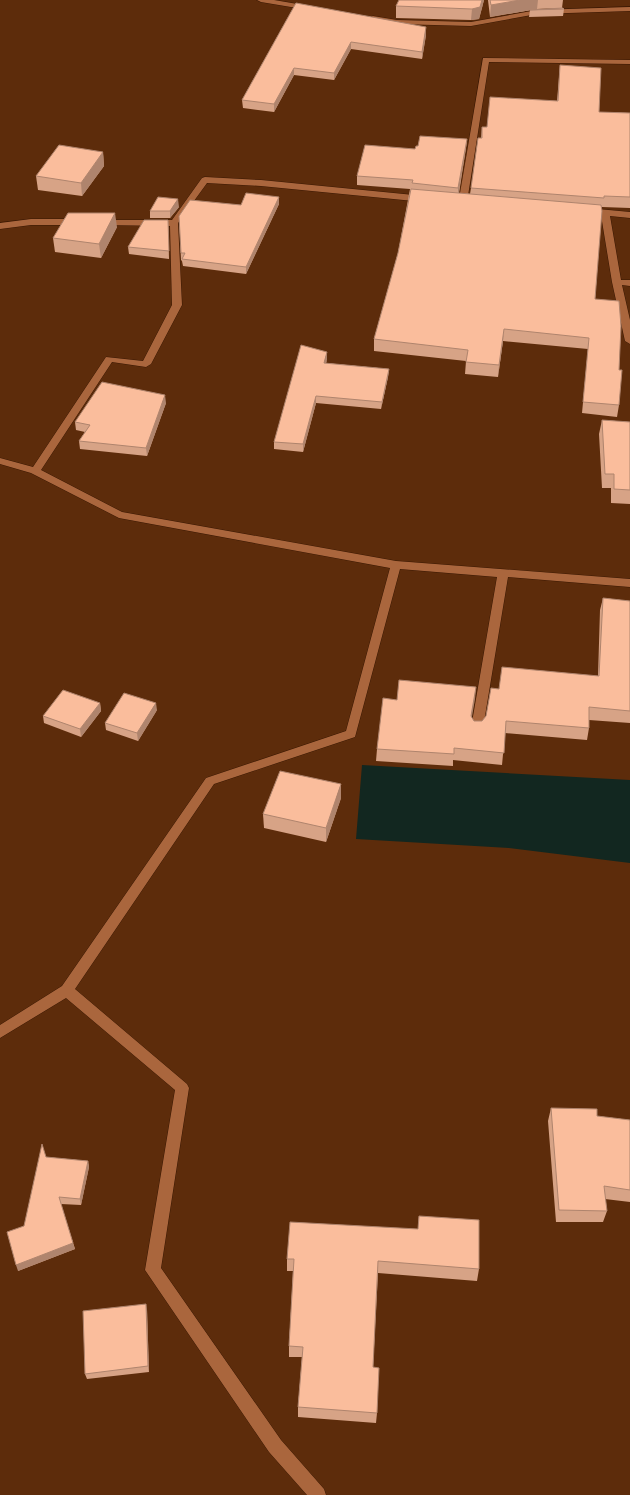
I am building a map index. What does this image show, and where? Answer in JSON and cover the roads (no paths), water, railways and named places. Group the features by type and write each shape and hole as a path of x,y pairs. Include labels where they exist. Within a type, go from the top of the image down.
{"street":[{"path":"261,0 315,9"},
{"path":"367,17 397,22 471,24 537,12 630,9"},
{"path":"448,201 467,203 486,60 630,62"},
{"path":"35,471 109,359 146,364 177,305 174,223 205,180 262,183 432,199"},
{"path":"581,211 630,214"},
{"path":"605,213 617,282 630,341"},
{"path":"0,226 31,222 174,223"},
{"path":"617,282 630,283"},
{"path":"0,461 35,471 119,514 396,565 630,583"},
{"path":"0,1032 66,990 210,781 351,734 396,565"},
{"path":"477,728 503,573"},
{"path":"66,990 182,1088 153,1270 275,1446 318,1495"}]}
